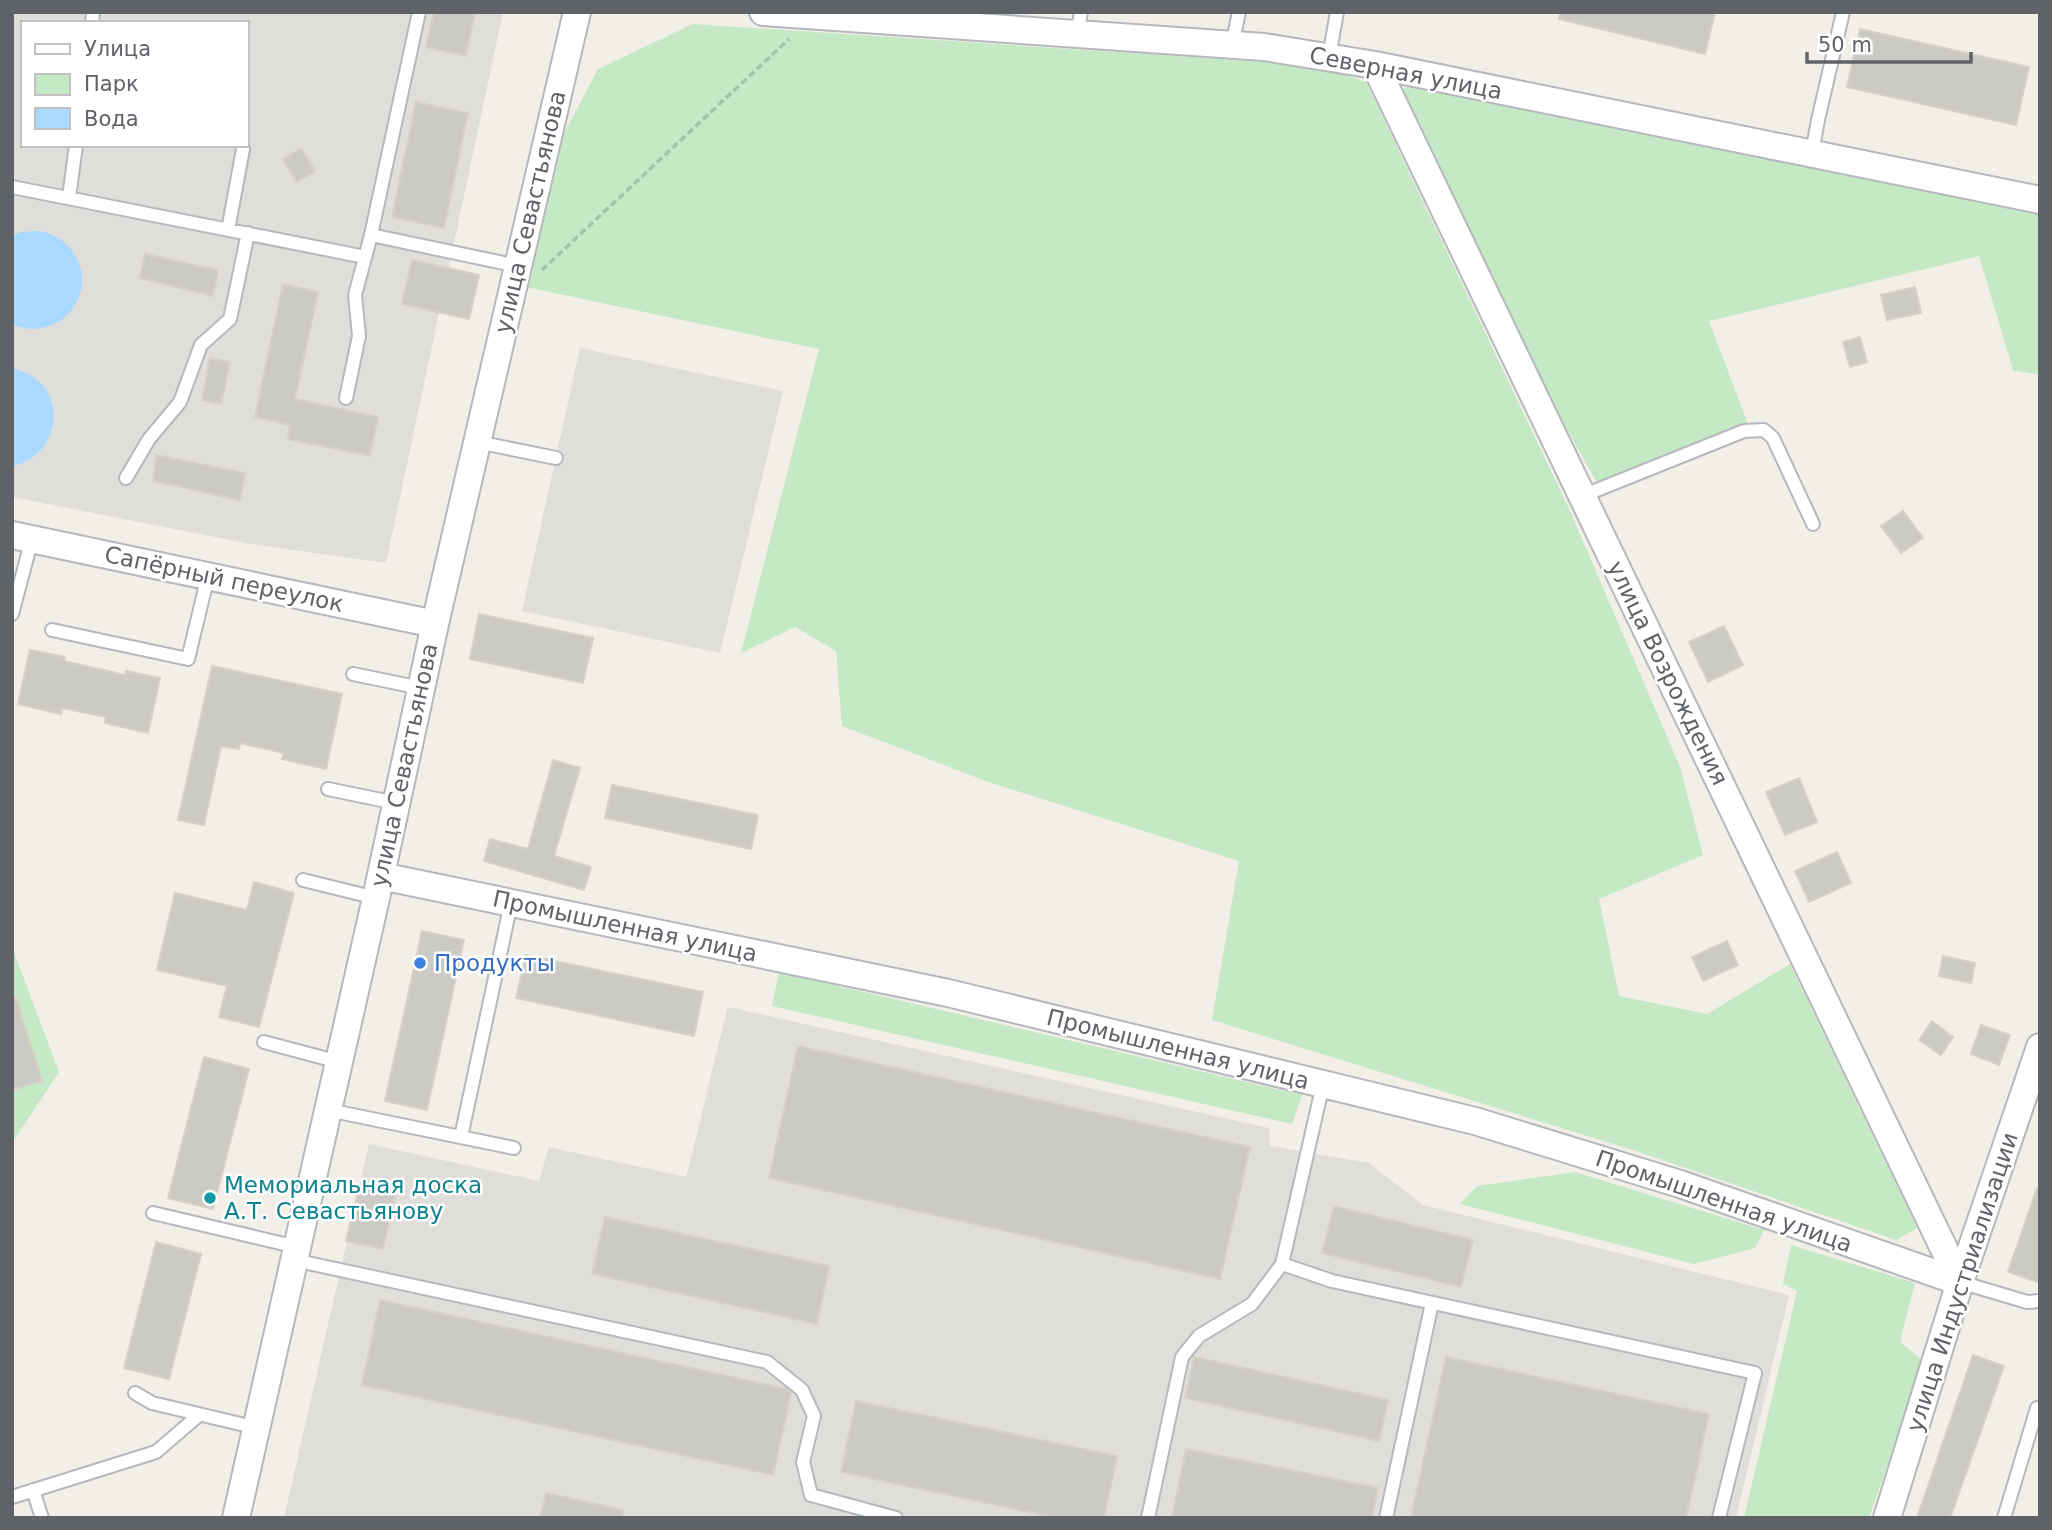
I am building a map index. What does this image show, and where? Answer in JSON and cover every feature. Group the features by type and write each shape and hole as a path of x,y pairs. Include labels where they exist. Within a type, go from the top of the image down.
{"street":[{"name":"улица Севастьянова","path":"236,1518 435,624 577,12"},
{"name":"Северная улица","path":"763,12 1079,23 1232,45 1264,47 1375,65 2040,200"},
{"name":"улица Возрождения","path":"1375,65 1960,1282"},
{"name":"Сапёрный переулок","path":"22,537 435,624"},
{"name":"Промышленная улица","path":"378,887 511,903 948,993 1475,1121 1680,1184 1960,1282"},
{"name":"улица Индустриализации","path":"1887,1518 1960,1282 2040,1047"}],"lane":[{"path":"346,398 359,335 355,295 371,235 419,12"},
{"path":"1232,45 1239,12"},
{"path":"1329,57 1337,12"},
{"path":"1812,153 1843,12"},
{"path":"69,198 76,147"},
{"path":"228,230 242,147"},
{"path":"12,187 365,257"},
{"path":"126,478 149,439 180,401 201,345 230,319 248,233"},
{"path":"371,235 516,274"},
{"path":"1582,496 1744,431 1764,430 1773,438 1813,524"},
{"path":"477,442 556,458"},
{"path":"13,611 22,537"},
{"path":"52,630 188,659 208,576"},
{"path":"353,674 421,688"},
{"path":"328,789 396,803"},
{"path":"303,880 378,887"},
{"path":"461,1137 511,903"},
{"path":"264,1042 339,1062"},
{"path":"1148,1518 1182,1357 1199,1336 1252,1304 1282,1264 1323,1084"},
{"path":"328,1110 514,1148"},
{"path":"153,1213 296,1254 768,1362 802,1390 814,1416 803,1462 811,1495 896,1518"},
{"path":"1282,1264 1332,1281 1755,1373 1719,1518"},
{"path":"1960,1282 2027,1302 2040,1301"},
{"path":"1386,1518 1432,1303"},
{"path":"135,1393 152,1404 257,1428"},
{"path":"2004,1518 2038,1408"},
{"path":"12,1497 156,1452 200,1415"},
{"path":"33,1490 42,1518"}],"path":[{"path":"516,274 535,275 830,15"}],"shaded area":[{"path":"12,12 503,12 386,563 251,544 12,497"},
{"path":"580,348 783,391 720,653 522,611"},
{"path":"728,1007 1269,1128 1270,1146 1369,1163 1423,1205 1789,1295 1736,1518 284,1518 369,1144 539,1181 549,1147 686,1177"}],"green space":[{"path":"693,24 1267,62 1346,75 1366,82 1570,511 1680,767 1703,855 1599,899 1619,996 1707,1014 1790,964 1917,1228 1896,1240 1639,1152 1212,1020 1239,861 991,783 842,726 836,651 795,627 741,653 819,349 526,287 558,145 598,69"},
{"path":"1411,85 2040,210 2040,375 2013,370 1979,256 1709,321 1748,424 1604,495 1538,378 1401,90"},
{"path":"12,947 59,1072 12,1143"},
{"path":"779,972 1302,1095 1292,1124 772,1006"},
{"path":"1575,1172 1764,1230 1755,1248 1694,1264 1460,1204 1477,1186"},
{"path":"1791,1245 1915,1283 1900,1342 1923,1361 1869,1518 1744,1518 1797,1291 1783,1284"}],"water":[{"path":"40,231 58,238 74,254 81,270 81,287 76,303 66,316 51,325 33,329 12,325 12,235"},
{"path":"12,368 30,375 42,384 54,412 50,436 43,447 35,456 12,466"}],"building":[{"path":"434,12 475,12 466,56 426,47"},
{"path":"1560,12 1715,12 1705,54 1559,19"},
{"path":"1860,29 2029,67 2016,125 1847,87"},
{"path":"416,102 468,113 444,228 392,217"},
{"path":"301,148 315,171 297,182 283,160"},
{"path":"145,254 218,270 213,296 140,278"},
{"path":"412,260 479,275 469,319 402,304"},
{"path":"283,284 318,292 295,399 378,417 370,456 288,439 290,425 255,417"},
{"path":"1915,287 1921,313 1887,320 1881,295"},
{"path":"1860,337 1867,362 1850,367 1843,342"},
{"path":"210,358 230,362 221,404 202,400"},
{"path":"156,455 245,473 240,500 153,481"},
{"path":"1903,511 1923,538 1901,553 1881,526"},
{"path":"479,614 593,638 583,683 470,659"},
{"path":"1724,626 1743,665 1708,682 1689,642"},
{"path":"30,650 65,657 64,661 125,675 126,671 160,678 148,733 105,723 106,717 62,708 61,714 18,704"},
{"path":"212,666 342,694 326,769 282,759 284,753 240,743 239,749 221,746 204,825 178,820"},
{"path":"553,760 580,768 554,856 591,867 584,890 484,861 490,839 528,849"},
{"path":"1799,778 1817,822 1785,835 1766,792"},
{"path":"612,785 758,815 751,849 605,818"},
{"path":"1837,852 1851,883 1809,902 1795,871"},
{"path":"254,882 294,893 259,1027 219,1017 227,986 157,970 175,893 247,910"},
{"path":"422,931 464,940 427,1110 385,1101"},
{"path":"1727,941 1738,965 1703,981 1692,957"},
{"path":"526,955 703,992 694,1036 516,998"},
{"path":"1943,956 1975,963 1971,983 1939,976"},
{"path":"16,998 42,1081 12,1090 12,999"},
{"path":"1932,1021 1953,1037 1941,1055 1919,1040"},
{"path":"1981,1025 2010,1035 1999,1065 1971,1054"},
{"path":"798,1046 1250,1147 1220,1279 769,1178"},
{"path":"204,1057 249,1069 213,1209 168,1198"},
{"path":"360,1185 396,1193 383,1249 346,1241"},
{"path":"2037,1188 2040,1189 2040,1283 2008,1272"},
{"path":"1334,1206 1473,1240 1461,1287 1322,1253"},
{"path":"605,1217 829,1266 817,1324 592,1274"},
{"path":"156,1242 201,1254 169,1379 124,1368"},
{"path":"380,1300 787,1389 791,1393 773,1475 362,1385"},
{"path":"1973,1355 2004,1366 1950,1518 1917,1518"},
{"path":"1194,1357 1388,1400 1379,1441 1185,1398"},
{"path":"1446,1357 1709,1414 1686,1518 1411,1518"},
{"path":"856,1401 1117,1456 1104,1518 1057,1518 841,1472"},
{"path":"1186,1449 1378,1488 1372,1518 1172,1518"},
{"path":"546,1493 623,1510 622,1518 540,1518"}],"place":[{"name":"Продукты","path":"420,963"},
{"name":"Мемориальная доска А.Т. Севастьянову","path":"210,1198"}]}
